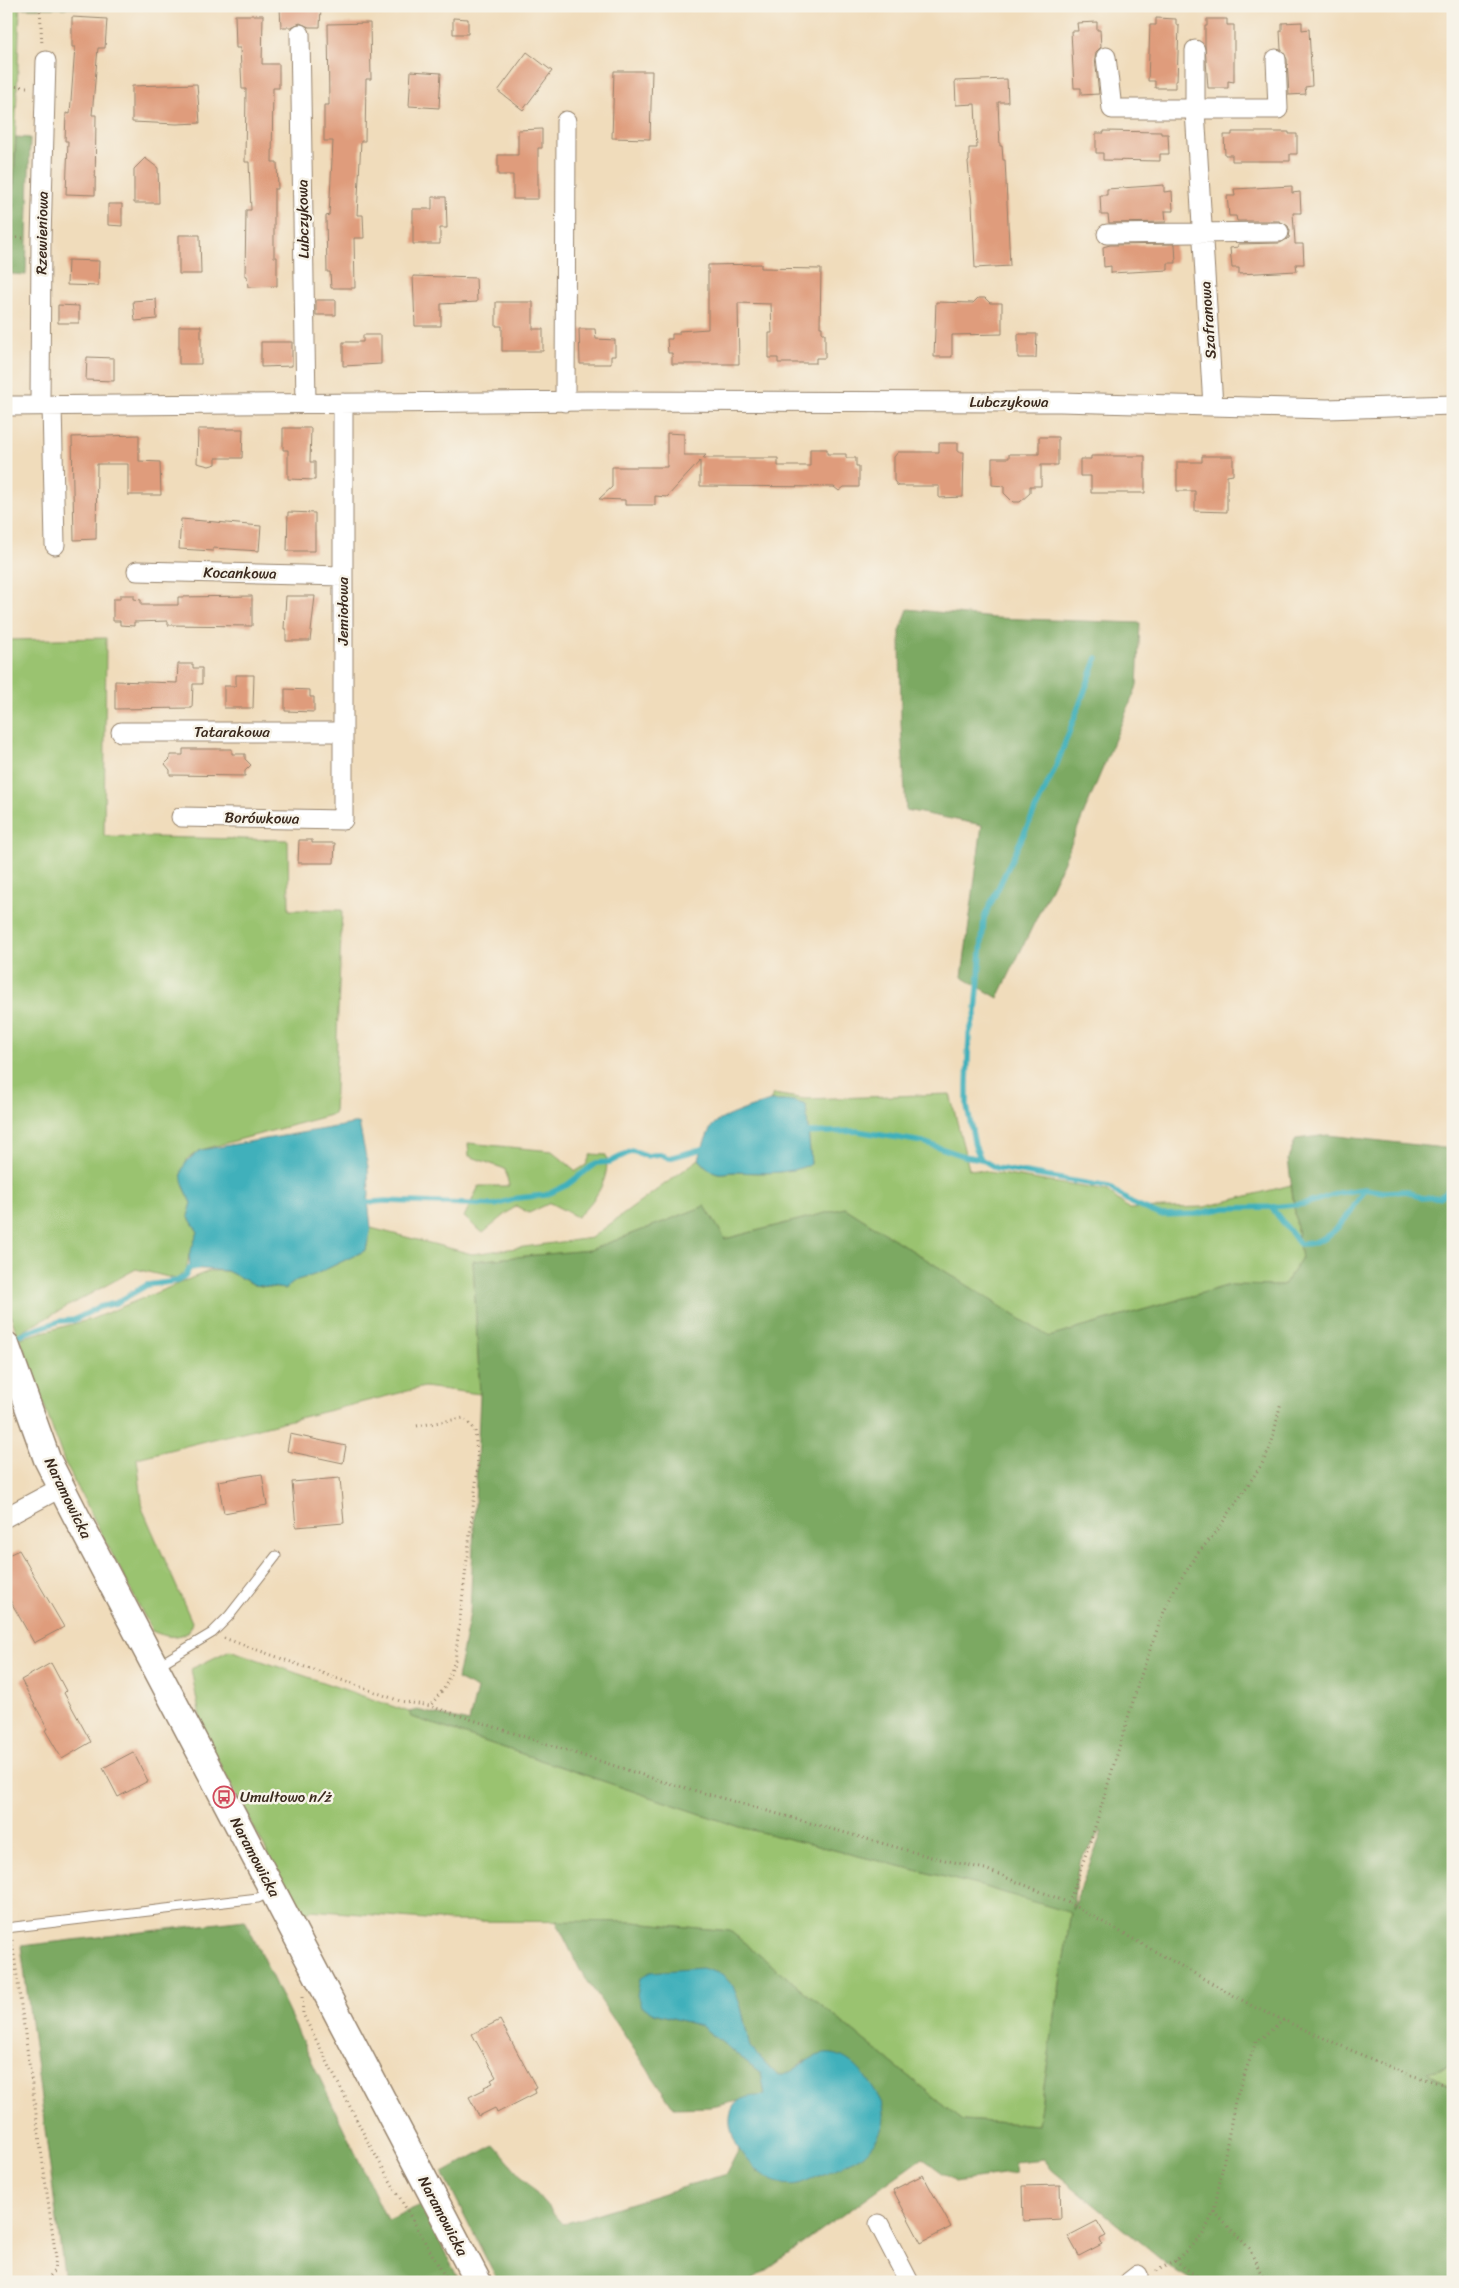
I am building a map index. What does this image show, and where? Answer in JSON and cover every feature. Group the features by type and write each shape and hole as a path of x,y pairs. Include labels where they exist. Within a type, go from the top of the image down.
{"street":[{"name":"Lubczykowa","path":"300,34 306,403"},
{"name":"Szafranowa","path":"1194,50 1195,110 1213,406"},
{"path":"1106,57 1112,109 1195,110 1278,109 1276,58"},
{"name":"Rzewieniowa","path":"46,61 41,239 46,405"},
{"path":"565,402 566,122"},
{"path":"1107,234 1279,232"},
{"name":"Lubczykowa","path":"6,406 565,402 1060,402 1327,409 1453,404"},
{"name":"Jemiołowa","path":"343,403 343,820"},
{"path":"46,405 55,545"},
{"name":"Kocankowa","path":"137,571 343,576"},
{"name":"Tatarakowa","path":"121,732 343,732"},
{"name":"Borówkowa","path":"181,817 343,820"},
{"name":"Naramowicka","path":"6,1345 41,1442 62,1487 478,2282"},
{"path":"6,1517 62,1487"},
{"path":"879,2224 909,2282"}],"lane":[{"path":"155,1667 212,1633 229,1616 276,1556"},
{"path":"9,1928 258,1898 273,1891"}],"path":[{"path":"40,6 42,43 46,61"},
{"path":"1069,1903 1096,1824 1140,1678 1162,1616 1175,1588 1198,1553 1217,1531 1262,1464 1271,1446 1280,1402"},
{"path":"417,1426 464,1418 475,1430 478,1466 455,1660 445,1687 430,1706"},
{"path":"212,1633 400,1701 430,1706 661,1781 931,1857 985,1869 1069,1903 1256,2008 1407,2074 1453,2087"},
{"path":"9,1928 56,2258 54,2271 43,2282"},
{"path":"302,1992 303,2014 368,2142 448,2282"},
{"path":"1133,2278 1155,2272 1176,2261 1202,2236 1214,2212 1235,2101 1256,2042 1285,2020"},
{"path":"1214,2212 1249,2248 1265,2282"},
{"path":"1176,2261 1205,2282"}],"green space":[{"path":"6,6 375,6 6,8"},
{"path":"6,8 20,8 11,255 6,255"},
{"path":"16,137 30,138 26,275 11,274"},
{"path":"908,609 994,618 1140,623 1137,686 1064,861 998,998 962,977 982,825 906,810 901,724 900,631"},
{"path":"106,638 104,836 288,840 289,910 342,910 334,1114 201,1150 187,1159 184,1187 192,1203 188,1216 198,1232 189,1255 186,1272 176,1279 136,1269 17,1334 6,1301 6,640"},
{"path":"773,1094 805,1099 950,1094 969,1169 1107,1191 1129,1209 1204,1207 1291,1185 1301,1259 1283,1286 1230,1285 1049,1337 845,1208 725,1239 705,1206 590,1250 473,1261 480,1394 424,1387 137,1458 143,1510 192,1622 189,1632 179,1636 166,1636 152,1631 64,1461 20,1338 92,1319 209,1271 227,1271 255,1285 285,1289 297,1280 314,1275 366,1250 371,1228 472,1254 591,1238 699,1159 710,1170 720,1173 783,1172 811,1164 806,1105 794,1101 770,1101"},
{"path":"1328,1135 1453,1149 1453,2065 1427,2072 1453,2088 1453,2282 1193,2282 1176,2272 1052,2170 1044,2159 1014,2162 1016,2173 955,2182 922,2158 749,2282 498,2282 443,2173 494,2145 563,2224 726,2174 739,2149 758,2173 806,2060 788,2075 778,2076 750,2047 741,2007 641,2005 654,2013 701,2026 761,2073 765,2095 711,2107 674,2108 580,1970 556,1921 633,1922 730,1931 962,2120 1038,2125 1071,1913 981,1886 740,1827 412,1717 409,1712 417,1710 469,1722 477,1689 457,1679 470,1613 480,1394 473,1261 590,1250 705,1206 725,1239 845,1208 1049,1337 1230,1285 1283,1286 1301,1259 1288,1159 1296,1139","holes":["1102,1832 1072,1910 1079,1862"]},
{"path":"468,1143 552,1151 576,1171 586,1165 591,1154 606,1155 606,1173 604,1181 595,1197 577,1217 550,1203 529,1213 516,1206 483,1233 464,1217 479,1186 509,1186 505,1169 469,1156"},
{"path":"230,1650 409,1712 412,1717 740,1827 981,1886 1071,1912 1038,2125 962,2120 730,1931 633,1922 451,1921 310,1910 302,1917 203,1733 191,1669"},
{"path":"245,1920 387,2220 421,2205 460,2282 65,2282 21,1946"},
{"path":"1453,2065 1453,2088 1427,2072"}],"water":[{"path":"770,1101 794,1101 806,1105 811,1164 783,1172 720,1173 710,1170 699,1159 712,1126 722,1119"},
{"path":"359,1123 368,1167 368,1199 371,1228 366,1250 314,1275 297,1280 285,1289 255,1285 227,1271 190,1268 189,1255 198,1232 188,1216 192,1203 184,1186 182,1174 186,1162 192,1156 201,1150"},
{"path":"702,1968 722,1974 733,1986 741,2007 750,2047 778,2076 791,2071 810,2059 824,2054 838,2055 844,2058 863,2074 881,2101 884,2111 883,2125 877,2138 864,2154 845,2165 805,2182 788,2185 771,2180 756,2169 743,2155 734,2139 730,2123 732,2109 742,2099 765,2095 761,2073 701,2026 654,2013 641,2006 637,1995 640,1979 650,1972"}],"building":[{"path":"280,8 321,8 320,27 309,27 300,23 291,27 281,27"},
{"path":"235,15 263,15 262,64 279,64 279,88 273,88 272,162 277,162 278,189 274,189 274,257 277,257 277,286 248,287 247,276 245,276 246,210 251,210 249,162 245,162 246,89 242,89 240,48 236,48"},
{"path":"72,17 107,19 105,48 98,48 92,115 96,115 95,195 66,194 68,141 65,141 66,113 70,114 75,47 72,47"},
{"path":"453,18 468,19 468,34 453,34"},
{"path":"1156,18 1176,19 1176,25 1179,26 1177,81 1175,81 1175,88 1155,88 1155,81 1148,81 1150,25 1156,25"},
{"path":"1207,19 1227,19 1227,25 1234,25 1234,82 1228,81 1228,88 1208,88 1205,46"},
{"path":"1097,22 1097,30 1100,30 1101,47 1096,52 1095,58 1099,94 1081,95 1081,88 1074,88 1071,31 1078,31 1077,23"},
{"path":"1302,22 1302,30 1309,29 1312,86 1305,87 1306,94 1289,95 1287,59 1281,49 1280,31 1282,31 1282,23"},
{"path":"370,23 371,79 366,79 365,141 361,141 357,215 363,215 364,238 354,238 355,288 331,288 330,272 327,272 326,216 329,215 333,141 324,141 324,105 329,105 328,24"},
{"path":"527,52 552,71 523,110 498,91"},
{"path":"411,71 441,73 439,108 409,106"},
{"path":"614,71 652,71 650,139 612,138"},
{"path":"1007,79 1008,102 998,102 1000,146 1002,146 1003,160 1005,160 1010,266 975,268 968,162 969,148 977,148 975,104 956,105 955,81"},
{"path":"197,84 200,123 132,122 132,86"},
{"path":"542,129 542,148 538,148 538,199 513,199 513,175 498,175 498,155 518,155 518,130"},
{"path":"1104,131 1161,132 1161,134 1168,134 1169,154 1160,154 1160,161 1103,160 1103,153 1096,153 1096,133 1104,133"},
{"path":"1232,132 1289,132 1289,134 1297,134 1297,154 1290,154 1290,161 1232,161 1232,155 1225,155 1224,135 1232,135"},
{"path":"145,158 158,168 159,203 134,203 134,169"},
{"path":"1164,185 1164,192 1172,191 1173,211 1165,211 1166,222 1109,223 1108,215 1101,215 1100,195 1107,195 1107,189"},
{"path":"1292,186 1292,193 1300,192 1301,213 1293,213 1295,244 1303,244 1304,264 1296,264 1297,271 1239,274 1239,268 1232,268 1230,248 1238,247 1238,244 1280,243 1289,238 1290,231 1288,226 1279,221 1237,221 1236,216 1229,216 1227,196 1235,196 1234,189"},
{"path":"432,197 446,197 447,228 440,228 440,244 413,244 413,209 432,209"},
{"path":"108,204 122,204 122,226 108,225"},
{"path":"179,235 200,235 201,274 179,274"},
{"path":"1175,244 1176,263 1168,263 1168,270 1111,273 1111,266 1104,267 1103,247 1110,245"},
{"path":"68,260 99,261 98,286 67,285"},
{"path":"761,264 761,268 821,269 820,327 822,327 822,333 825,333 825,358 816,358 816,363 778,363 778,358 769,358 769,333 772,333 771,304 738,303 739,364 672,364 672,353 668,353 667,339 672,339 672,334 679,334 679,331 708,329 708,265"},
{"path":"413,276 476,278 477,302 441,304 441,326 415,326"},
{"path":"978,298 985,298 990,303 1002,303 1002,334 952,335 952,357 934,357 936,302 973,303"},
{"path":"156,299 157,319 135,321 133,301"},
{"path":"316,300 336,300 336,315 316,315"},
{"path":"496,302 533,302 533,329 543,329 543,351 502,351 502,326 496,326"},
{"path":"58,305 79,306 79,323 58,323"},
{"path":"179,326 201,326 201,364 179,364"},
{"path":"579,329 595,329 596,339 615,340 615,356 611,356 611,364 580,364"},
{"path":"1018,334 1037,334 1036,358 1018,358"},
{"path":"363,335 381,335 381,364 343,366 343,342 363,342"},
{"path":"261,342 292,342 292,366 261,367"},
{"path":"87,357 114,358 114,381 86,380"},
{"path":"283,428 311,428 310,462 315,462 315,480 288,479 288,450 283,450"},
{"path":"198,429 243,429 242,458 216,458 216,464 209,466 197,463"},
{"path":"667,433 684,434 684,455 706,455 703,458 778,458 778,466 810,466 810,449 827,449 827,454 846,454 846,458 856,458 856,466 859,466 859,487 844,487 839,491 834,487 700,486 700,461 667,497 655,496 655,505 625,505 625,500 599,499 612,487 612,467 667,467"},
{"path":"139,435 139,461 160,462 161,495 128,495 128,464 97,464 96,539 74,540 72,437"},
{"path":"1039,437 1058,437 1058,465 1041,465 1041,486 1030,486 1030,493 1020,502 1013,502 1004,493 1004,486 992,485 992,458 1009,458 1009,454 1039,454"},
{"path":"939,443 958,443 958,452 964,452 963,497 939,498 939,486 898,486 894,481 894,457 898,452 939,452"},
{"path":"1091,456 1145,456 1145,493 1091,493 1091,476 1080,476 1080,459 1091,459"},
{"path":"1202,456 1233,456 1233,475 1227,476 1227,512 1195,511 1195,491 1177,491 1177,462 1202,462"},
{"path":"288,512 315,513 315,551 287,551"},
{"path":"181,519 261,526 259,551 213,548 213,551 179,549"},
{"path":"120,595 134,595 134,599 141,600 141,605 178,605 178,597 252,596 252,626 168,625 168,621 134,622 134,626 120,625 120,621 113,621 113,599 120,599"},
{"path":"286,596 315,596 310,641 286,641 286,629 284,629"},
{"path":"178,664 193,664 193,668 202,668 202,684 193,684 192,708 115,709 115,681 177,683"},
{"path":"236,675 254,675 253,708 224,708 224,686 236,686"},
{"path":"285,689 310,690 310,697 314,697 314,712 285,711"},
{"path":"183,749 232,749 232,754 245,754 245,759 251,765 245,771 245,776 170,775 170,770 165,764 170,759 170,755 183,755"},
{"path":"299,840 312,840 312,843 335,843 334,863 298,863"},
{"path":"290,1434 346,1446 343,1463 287,1451"},
{"path":"262,1474 267,1505 224,1513 218,1481"},
{"path":"340,1478 344,1523 296,1527 292,1482"},
{"path":"19,1550 64,1627 34,1643 6,1593 6,1556"},
{"path":"51,1663 66,1691 64,1693 91,1742 62,1759 45,1730 48,1729 21,1680"},
{"path":"133,1752 148,1781 118,1797 103,1768"},
{"path":"500,2020 536,2087 534,2088 536,2093 497,2113 495,2108 479,2116 469,2097 485,2089 484,2087 493,2083 491,2080 496,2077 472,2034"},
{"path":"923,2175 951,2227 921,2243 893,2190"},
{"path":"1060,2185 1061,2219 1023,2221 1022,2186"},
{"path":"1097,2221 1106,2236 1100,2239 1102,2244 1079,2256 1068,2236"}],"waterway":[{"path":"981,1159 975,1146 967,1106 967,1085 969,1034 976,1012 984,918 1057,764 1097,658"},
{"path":"803,1133 857,1131 923,1142 964,1156 981,1159 996,1168 1109,1187 1131,1203 1159,1215 1196,1214 1225,1208 1305,1204 1339,1193 1364,1189 1384,1192 1407,1191 1422,1198 1440,1197 1453,1188"},
{"path":"361,1203 385,1201 495,1205 518,1198 546,1195 567,1185 596,1163 610,1162 632,1151 646,1156 660,1154 669,1158 709,1147"},
{"path":"1271,1207 1300,1244 1311,1243 1330,1234 1339,1226 1353,1208 1364,1189"},
{"path":"19,1335 60,1321 74,1320 99,1307 116,1303 147,1285 177,1281 184,1277 190,1268 197,1267"}],"place":[{"name":"Umultowo n/ż","path":"224,1797"}]}
